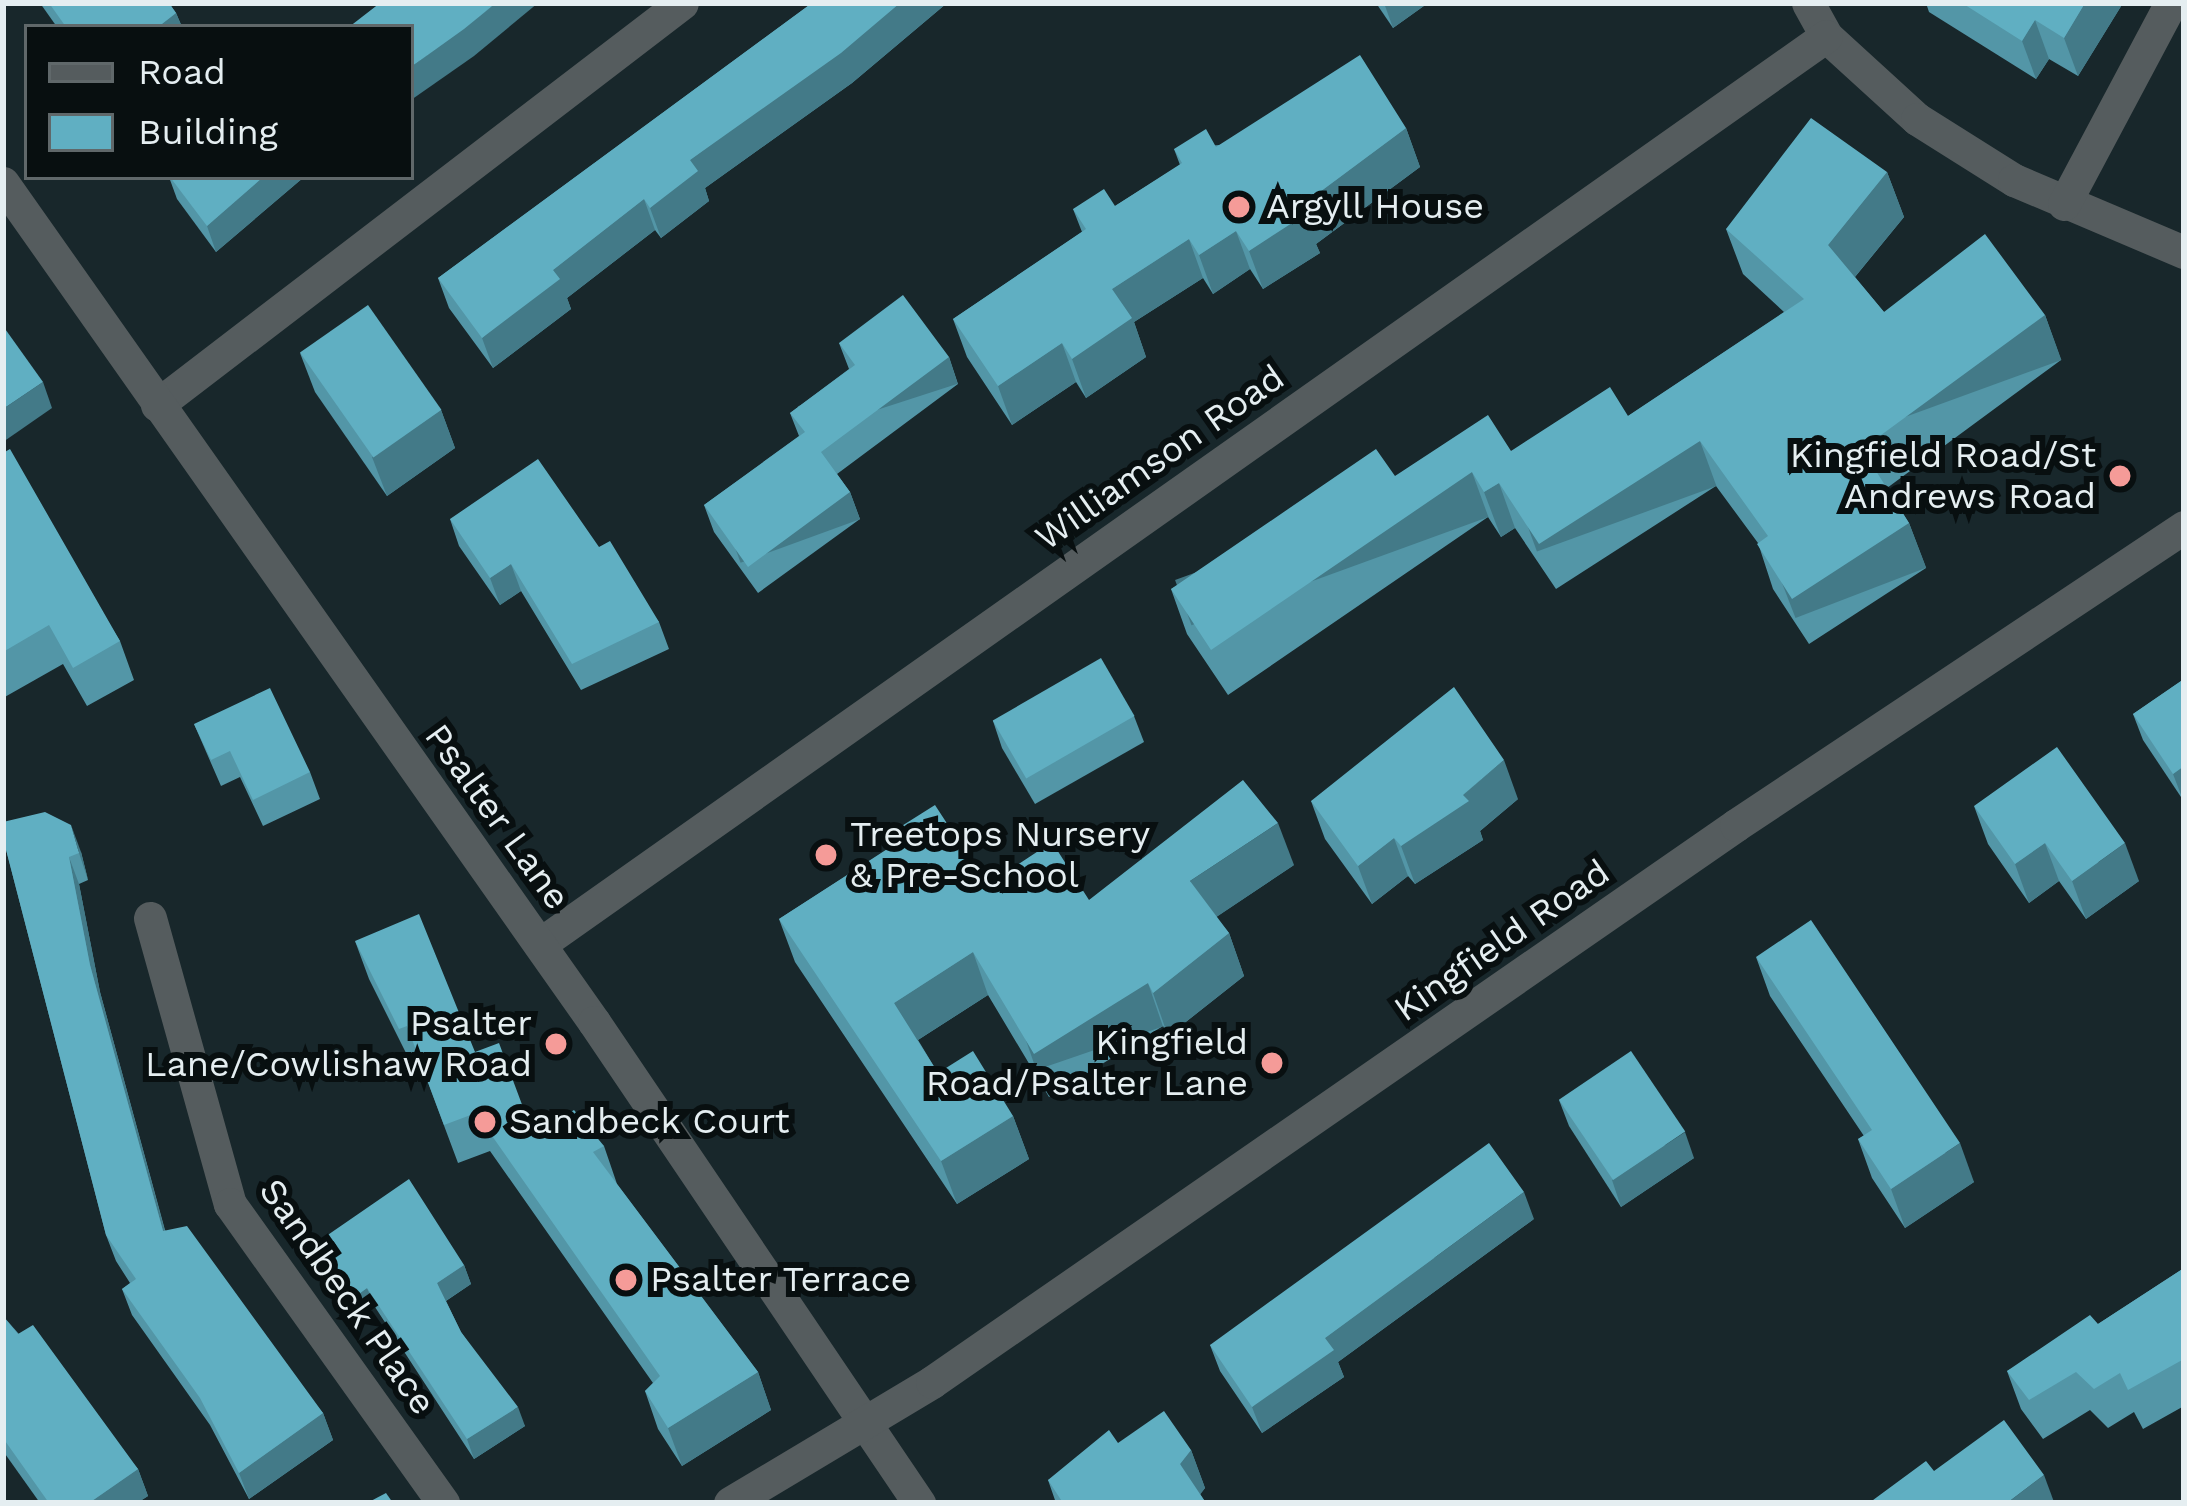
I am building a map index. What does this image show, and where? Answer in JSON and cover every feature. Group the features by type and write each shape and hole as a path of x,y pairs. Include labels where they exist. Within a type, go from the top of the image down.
{"street":[{"path":"157,404 682,3"},
{"path":"1808,3 1826,36 1917,119 2064,204 2184,252"},
{"path":"2064,204 2171,3"},
{"name":"Williamson Road","path":"540,944 1826,36"},
{"name":"Psalter Lane","path":"7,195 540,944 919,1503"},
{"name":"Kingfield Road","path":"730,1503 868,1424 2184,527"},
{"name":"Sandbeck Place","path":"150,918 230,1204 442,1503"}],"building":[{"path":"49,3 169,3 176,13 162,24 64,24"},
{"path":"380,3 496,3 414,65 414,24 353,24"},
{"path":"812,3 900,3 841,53 690,160 698,171 650,208 644,199 553,270 560,279 482,338 438,278"},
{"path":"1962,3 2085,3 2064,38 2035,20 2022,41"},
{"path":"1360,55 1406,128 1301,206 1306,214 1249,251 1236,231 1199,255 1189,239 1112,289 1132,318 1072,359 1062,343 998,386 953,319 1086,229 1073,209 1104,189 1115,206 1182,163 1174,149 1206,129 1216,147"},
{"path":"1811,118 1887,172 1828,245 1884,312 1985,234 2045,315 1862,449 1909,523 1792,599 1757,544 1768,536 1700,441 1539,544 1499,483 1484,492 1472,472 1211,650 1171,589 1376,449 1395,476 1488,415 1511,451 1610,387 1628,416 1804,299 1726,229"},
{"path":"172,180 260,180 207,226"},
{"path":"903,295 949,357 821,452 850,492 748,567 704,505 805,432 790,413 855,365 839,343"},
{"path":"368,305 441,410 373,457 300,353"},
{"path":"3,326 43,382 3,409"},
{"path":"10,449 120,641 73,668 49,625 3,652 3,453"},
{"path":"538,459 599,547 610,541 659,622 572,664 511,564 490,578 450,519"},
{"path":"1101,658 1134,716 1026,779 993,721"},
{"path":"2184,679 2184,766 2173,774 2133,714"},
{"path":"1454,687 1504,760 1463,795 1469,801 1401,846 1394,838 1358,866 1311,801"},
{"path":"270,688 310,772 253,800 230,751 211,760 194,724"},
{"path":"2057,747 2125,843 2072,881 2045,843 2015,864 1974,806"},
{"path":"1243,780 1278,823 1190,881 1229,933 1153,993 1148,983 1034,1054 973,952 894,1003 938,1073 973,1051 1013,1116 941,1161 779,919 895,844 889,834 935,805 987,885 1052,842 1089,900"},
{"path":"45,812 71,825 79,853 69,857 90,965 163,1231 187,1226 323,1413 239,1473 200,1398 122,1289 136,1279 106,1235 3,838 3,822"},
{"path":"419,914 475,1052 499,1043 530,1126 542,1118 548,1126 574,1110 604,1146 593,1152 758,1372 668,1428 645,1391 660,1376 476,1113 444,1125 407,1026 399,1029 355,941"},
{"path":"1811,920 1960,1143 1891,1189 1858,1139 1872,1130 1756,957"},
{"path":"1631,1051 1685,1131 1613,1180 1559,1100"},
{"path":"1489,1143 1524,1192 1325,1338 1334,1350 1252,1407 1210,1345"},
{"path":"409,1179 464,1265 437,1283 461,1332 518,1407 467,1439 367,1288 356,1296 319,1241"},
{"path":"2184,1268 2184,1359 2128,1390 2120,1373 2094,1389 2076,1372 2029,1400 2007,1371 2090,1315 2098,1324"},
{"path":"3,1316 18,1334 33,1325 138,1469 89,1503 49,1503 3,1438"},
{"path":"1164,1411 1191,1450 1180,1464 1206,1503 1063,1503 1048,1480 1109,1430 1118,1443"},
{"path":"2004,1420 2044,1475 2007,1503 1869,1503 1926,1461 1934,1471"},
{"path":"386,1493 393,1503 367,1503"}],"place":[{"name":"Argyll House","path":"1239,207"},
{"name":"Kingfield Road/St Andrews Road","path":"2120,476"},
{"name":"Treetops Nursery & Pre-School","path":"826,855"},
{"name":"Psalter Lane/Cowlishaw Road","path":"556,1044"},
{"name":"Kingfield Road/Psalter Lane","path":"1272,1063"},
{"name":"Sandbeck Court","path":"485,1122"},
{"name":"Psalter Terrace","path":"626,1280"}]}
